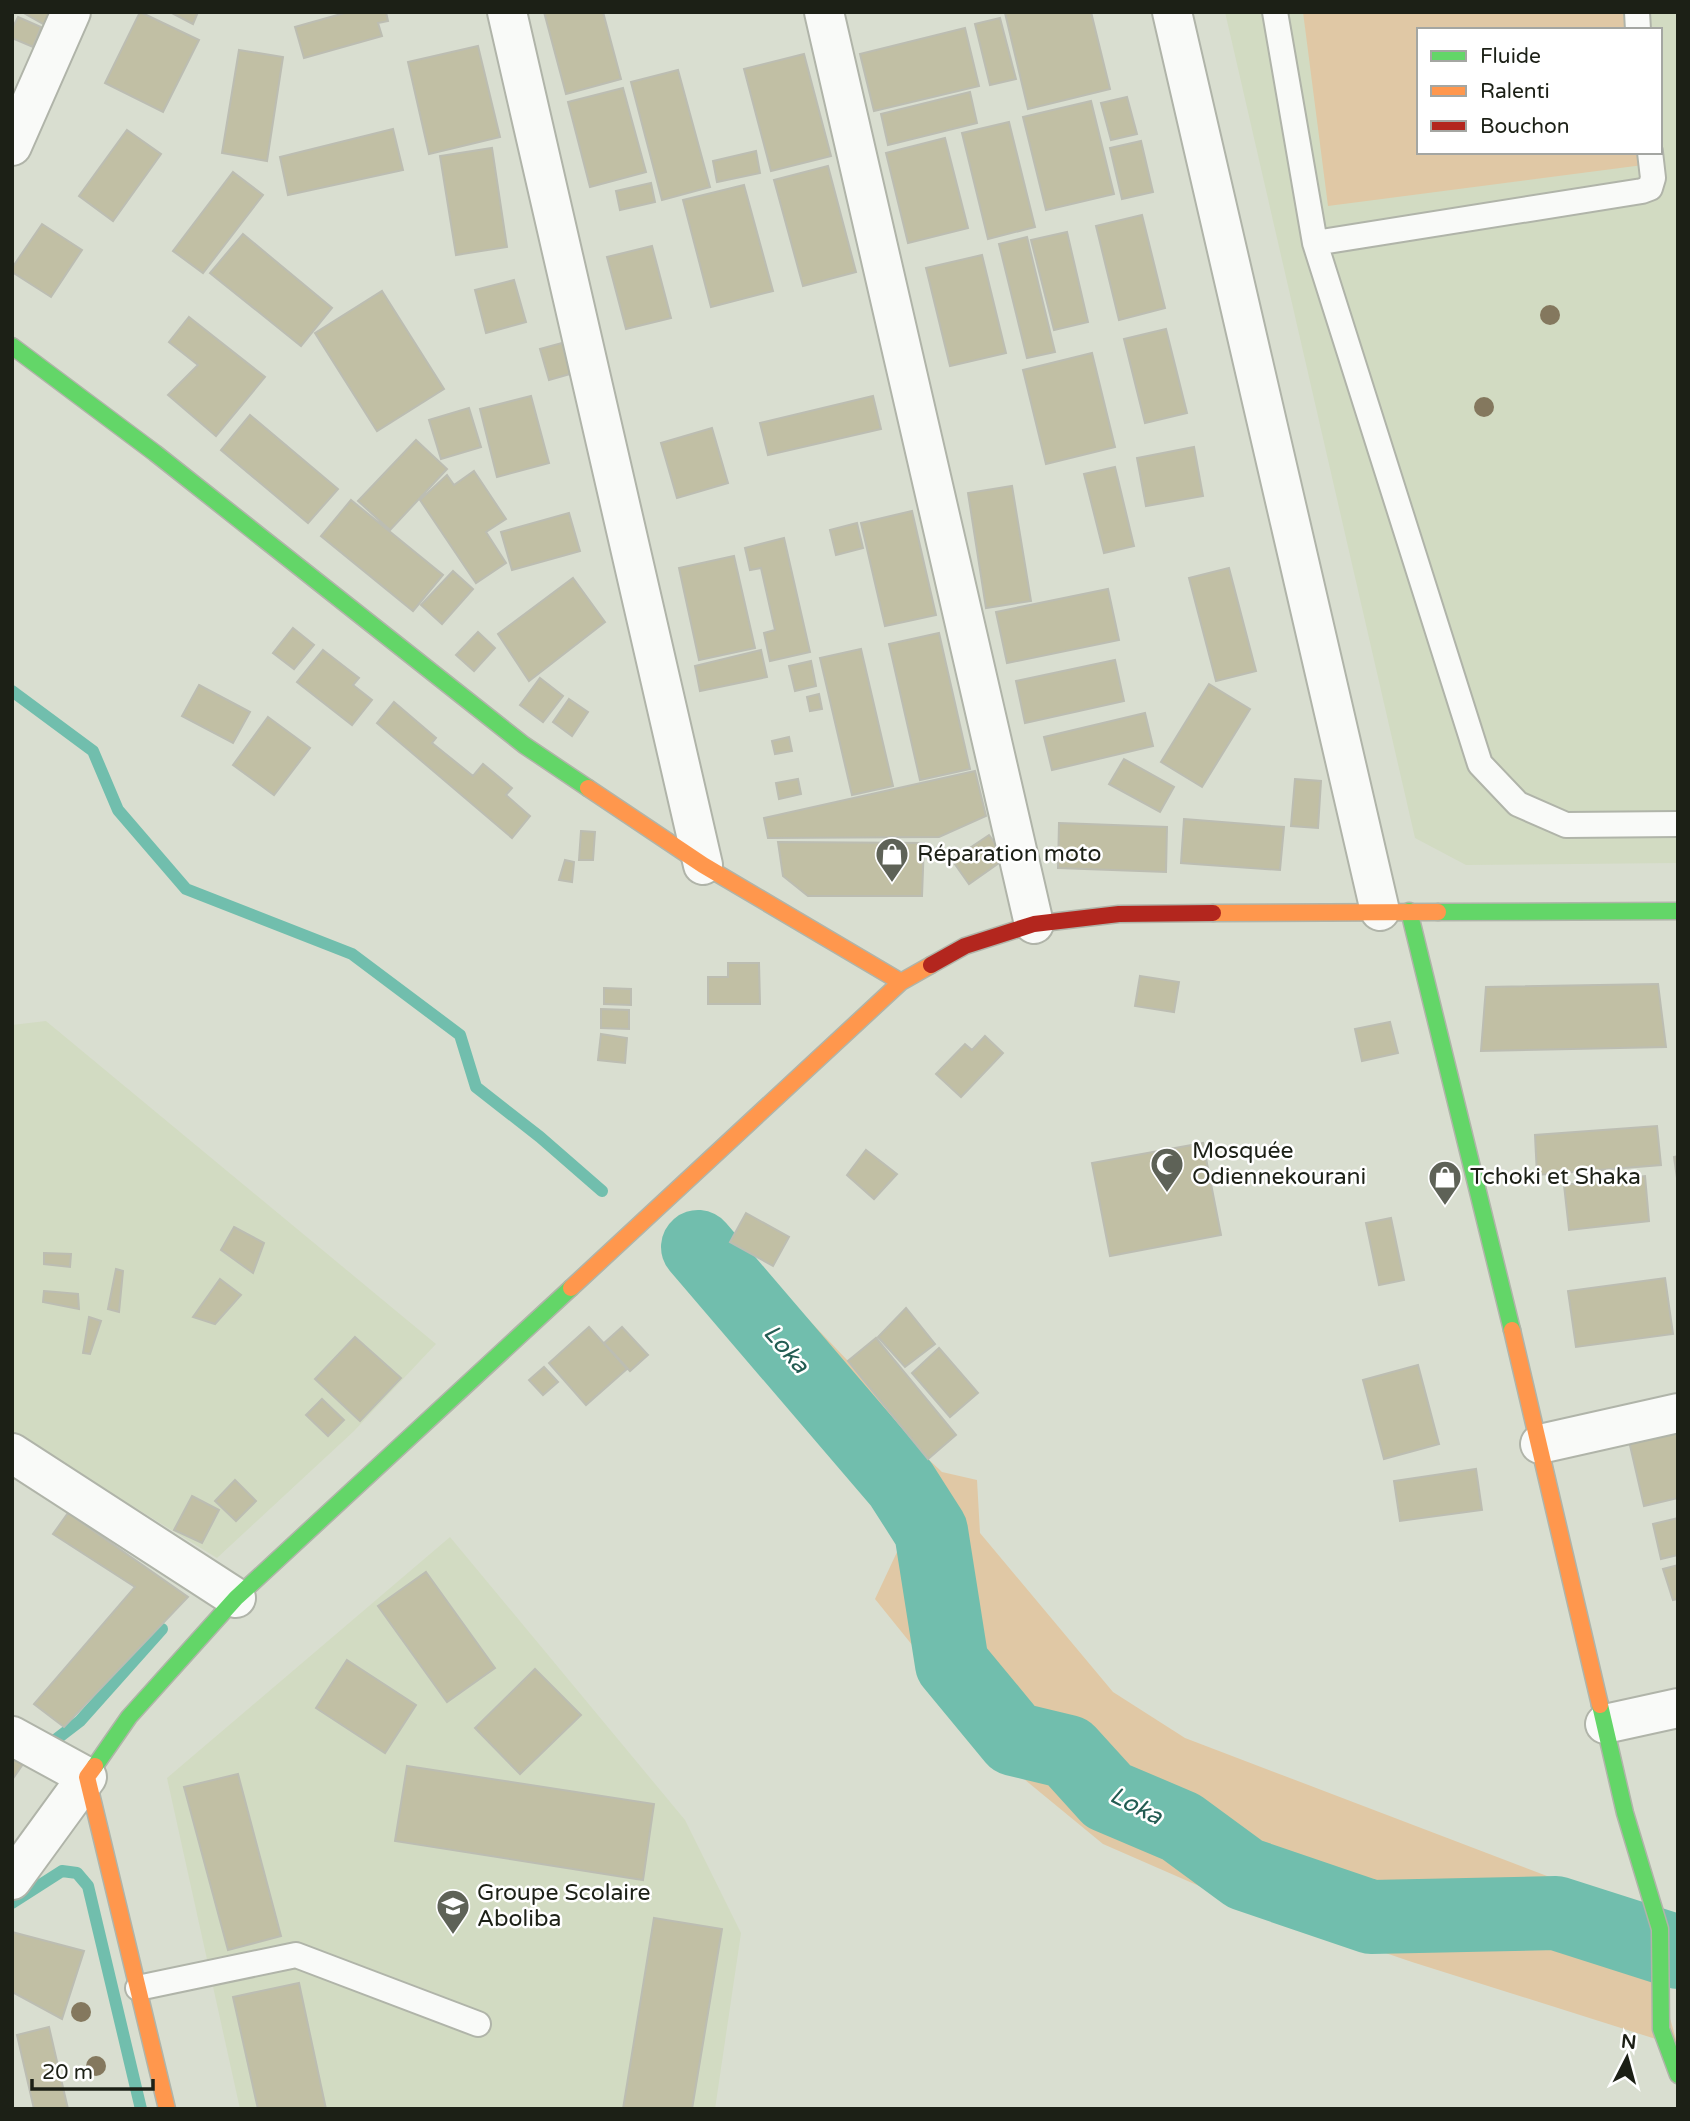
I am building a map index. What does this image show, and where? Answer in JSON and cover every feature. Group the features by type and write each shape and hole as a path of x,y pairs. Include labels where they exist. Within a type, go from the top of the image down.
{"street":[{"path":"12,146 71,12"},
{"path":"506,12 703,865"},
{"path":"824,12 1034,924"},
{"path":"1172,12 1394,911 1540,1444 1625,1814 1660,1929 1661,2029 1678,2075"},
{"path":"12,346 155,453 524,745 703,865 901,982"},
{"path":"12,1880 129,1717 236,1598 901,982 965,946 1034,924 1119,914 1678,911"},
{"path":"1540,1444 1678,1413"},
{"path":"12,1453 236,1598"},
{"path":"1605,1724 1678,1708"},
{"path":"12,1736 87,1777 167,2109"}],"lane":[{"path":"1275,12 1315,243 1480,764 1518,804 1566,825 1678,824"},
{"path":"1315,243 1642,191 1650,188 1653,178 1650,154"},
{"path":"138,1988 296,1955 478,2024"}],"shaded area":[{"path":"1225,12 1678,12 1678,863 1466,865 1415,838"},
{"path":"1303,12 1623,12 1625,28 1417,28 1417,154 1641,154 1643,165 1328,206"},
{"path":"46,1021 436,1344 354,1431 217,1558 12,1432 12,1025"},
{"path":"704,1224 785,1295 848,1361 928,1459 942,1472 977,1480 980,1533 1113,1692 1185,1738 1639,1911 1678,2046 1412,1962 1238,1903 1103,1844 1013,1770 875,1599 912,1520 672,1254"},
{"path":"450,1537 685,1820 741,1933 715,2109 240,2109 167,1778"}],"building":[{"path":"22,12 54,12 47,26"},
{"path":"140,12 199,40 163,112 105,83"},
{"path":"170,12 198,12 193,24"},
{"path":"348,12 386,12 388,21 378,23 382,36 304,58 295,27"},
{"path":"544,12 603,12 621,79 566,94"},
{"path":"1091,12 1110,89 1028,109 1005,13"},
{"path":"18,17 41,27 33,47 12,38 12,29"},
{"path":"1000,18 1016,79 990,85 975,24"},
{"path":"965,28 979,86 874,111 860,54"},
{"path":"478,46 500,137 429,154 408,62"},
{"path":"239,50 283,57 267,161 222,153"},
{"path":"804,54 831,156 771,171 744,69"},
{"path":"678,70 710,187 662,200 631,82"},
{"path":"623,88 646,172 590,187 568,102"},
{"path":"970,92 977,123 888,145 881,114"},
{"path":"1127,97 1137,134 1111,140 1101,103"},
{"path":"1091,101 1114,194 1046,210 1023,117"},
{"path":"1009,122 1035,227 988,239 962,133"},
{"path":"393,129 403,170 288,195 280,157"},
{"path":"127,130 161,154 113,221 79,196"},
{"path":"945,138 968,228 908,243 886,153"},
{"path":"1141,141 1153,192 1122,199 1110,148"},
{"path":"492,148 507,247 456,255 440,156"},
{"path":"756,151 760,173 717,182 713,161"},
{"path":"828,166 856,272 803,286 774,180"},
{"path":"233,172 263,195 203,273 173,251"},
{"path":"651,183 655,202 620,210 616,191"},
{"path":"744,185 773,291 711,307 683,200"},
{"path":"1142,215 1165,308 1119,320 1096,226"},
{"path":"42,224 82,250 51,297 12,272 12,268"},
{"path":"1067,232 1088,322 1054,330 1031,240"},
{"path":"243,234 332,308 301,346 210,273"},
{"path":"1027,237 1055,352 1027,358 999,244"},
{"path":"652,246 671,318 626,329 607,257"},
{"path":"982,255 1006,353 950,366 926,268"},
{"path":"514,280 526,322 486,333 475,290"},
{"path":"382,291 444,389 377,431 315,333"},
{"path":"189,317 265,377 216,436 168,395 198,365 169,342"},
{"path":"1166,329 1187,413 1145,423 1124,339"},
{"path":"562,343 570,374 549,380 540,349"},
{"path":"1092,353 1115,447 1046,464 1023,370"},
{"path":"531,396 549,463 497,477 480,409"},
{"path":"873,396 881,429 768,455 760,423"},
{"path":"469,408 481,447 441,459 429,420"},
{"path":"250,415 338,489 308,523 221,450"},
{"path":"712,428 728,483 677,498 661,443"},
{"path":"416,440 447,469 390,530 358,501"},
{"path":"1194,447 1203,496 1146,506 1137,458"},
{"path":"1115,467 1134,546 1104,553 1084,474"},
{"path":"474,471 506,519 486,532 506,563 476,583 420,500 447,475 454,485"},
{"path":"1012,486 1031,601 986,608 968,493"},
{"path":"351,500 443,575 413,611 321,536"},
{"path":"912,511 936,615 885,626 861,523"},
{"path":"569,513 580,551 512,570 501,532"},
{"path":"857,523 863,548 836,555 830,530"},
{"path":"784,538 810,652 770,661 764,633 775,630 761,568 750,570 745,548"},
{"path":"734,556 755,648 699,660 679,568"},
{"path":"1229,568 1256,671 1216,681 1189,578"},
{"path":"453,571 473,589 442,624 421,605"},
{"path":"573,578 605,622 529,681 498,634"},
{"path":"1108,589 1119,640 1007,663 996,612"},
{"path":"293,628 314,645 294,669 273,653"},
{"path":"478,632 495,648 474,671 456,655"},
{"path":"939,633 970,769 920,780 889,644"},
{"path":"861,649 893,786 852,795 820,658"},
{"path":"323,650 359,678 353,685 372,700 352,725 297,682"},
{"path":"761,650 767,677 700,691 695,666"},
{"path":"1115,660 1124,701 1025,723 1016,681"},
{"path":"811,661 816,686 795,691 789,666"},
{"path":"540,678 563,696 543,722 520,705"},
{"path":"1209,684 1250,709 1202,787 1161,762"},
{"path":"199,685 250,712 233,743 182,716"},
{"path":"819,694 822,709 810,711 807,697"},
{"path":"569,699 588,712 572,736 553,722"},
{"path":"394,702 436,738 432,743 473,776 483,764 512,788 506,795 530,816 512,838 377,723"},
{"path":"1145,713 1153,746 1052,770 1044,737"},
{"path":"268,717 310,748 274,795 233,765"},
{"path":"789,737 792,751 775,754 772,741"},
{"path":"1124,759 1174,787 1160,812 1109,784"},
{"path":"975,771 986,816 939,837 768,838 764,818"},
{"path":"798,779 801,794 779,799 776,783"},
{"path":"1295,779 1321,781 1318,828 1291,826"},
{"path":"1184,819 1284,827 1280,870 1181,863"},
{"path":"1059,823 1167,827 1166,872 1058,868"},
{"path":"581,831 595,832 593,860 579,860"},
{"path":"989,835 1006,858 969,884 952,860"},
{"path":"778,842 924,843 922,896 808,896 783,876"},
{"path":"565,860 574,862 572,882 559,880"},
{"path":"728,963 759,963 760,1004 708,1004 708,977 728,977"},
{"path":"1140,976 1179,982 1174,1012 1135,1006"},
{"path":"1658,984 1666,1047 1481,1051 1486,987"},
{"path":"604,988 631,989 631,1005 604,1004"},
{"path":"601,1009 629,1010 629,1029 601,1028"},
{"path":"1390,1022 1398,1053 1362,1061 1355,1029"},
{"path":"601,1034 627,1038 625,1063 598,1060"},
{"path":"985,1036 1003,1053 961,1097 936,1074 965,1044 972,1050"},
{"path":"1657,1126 1661,1165 1537,1175 1535,1135"},
{"path":"1203,1143 1221,1235 1110,1256 1092,1163"},
{"path":"866,1150 897,1174 874,1199 847,1175"},
{"path":"1678,1156 1678,1185 1674,1157"},
{"path":"1645,1176 1649,1221 1569,1230 1564,1185"},
{"path":"746,1213 789,1237 773,1266 730,1242"},
{"path":"1391,1218 1404,1280 1379,1285 1366,1223"},
{"path":"234,1227 264,1243 253,1273 221,1250"},
{"path":"44,1253 71,1254 70,1267 44,1264"},
{"path":"116,1269 123,1271 119,1312 108,1309"},
{"path":"1665,1278 1673,1334 1576,1347 1568,1291"},
{"path":"220,1279 241,1295 215,1324 193,1317"},
{"path":"44,1291 78,1294 79,1309 43,1302"},
{"path":"906,1308 935,1344 905,1367 878,1337"},
{"path":"89,1317 101,1321 90,1354 83,1353"},
{"path":"589,1327 627,1369 586,1405 549,1363"},
{"path":"622,1327 648,1355 630,1371 604,1343"},
{"path":"355,1337 401,1378 360,1421 315,1379"},
{"path":"876,1338 956,1435 928,1459 848,1361"},
{"path":"939,1348 978,1393 950,1417 912,1373"},
{"path":"1418,1365 1439,1444 1384,1459 1363,1380"},
{"path":"544,1367 558,1382 543,1395 529,1380"},
{"path":"322,1399 344,1420 328,1436 306,1415"},
{"path":"1678,1430 1678,1498 1644,1506 1629,1441"},
{"path":"1476,1469 1482,1510 1400,1521 1394,1481"},
{"path":"235,1480 256,1501 236,1521 215,1501"},
{"path":"192,1496 219,1510 202,1543 174,1530"},
{"path":"68,1513 188,1597 64,1727 34,1704 135,1587 53,1534"},
{"path":"1678,1518 1678,1555 1661,1559 1653,1524"},
{"path":"1678,1565 1678,1599 1673,1600 1663,1569"},
{"path":"426,1572 495,1668 447,1702 378,1606"},
{"path":"347,1660 416,1705 385,1753 316,1708"},
{"path":"535,1669 581,1715 520,1774 475,1728"},
{"path":"12,1757 23,1764 12,1780"},
{"path":"407,1766 654,1804 643,1880 395,1841"},
{"path":"238,1774 281,1936 228,1950 184,1787"},
{"path":"654,1918 722,1929 692,2109 623,2109"},
{"path":"12,1932 84,1951 62,2019 12,1992"},
{"path":"299,1983 326,2109 258,2109 233,1997"},
{"path":"49,2027 68,2109 34,2109 17,2035"}],"waterway":[{"path":"12,691 93,751 118,810 186,889 352,954 460,1035 476,1087 540,1137 602,1191"},
{"name":"Loka","path":"698,1247 901,1484 931,1531 952,1664 1014,1739 1068,1752 1108,1796 1181,1827 1245,1874 1371,1917 1556,1913 1678,1952"},
{"path":"50,1744 80,1721 162,1629"},
{"path":"12,1903 62,1871 77,1873 88,1886 141,2109"}],"traffic: fast":[{"path":"12,346 155,453 524,745 588,788"},
{"path":"1409,911 1512,1330"},
{"path":"1438,912 1678,911"},
{"path":"95,1766 129,1717 236,1598 571,1288"},
{"path":"1600,1705 1625,1813 1660,1929 1661,2029 1678,2075"}],"traffic: slow":[{"path":"588,788 703,865 901,982"},
{"path":"1213,913 1438,912"},
{"path":"571,1288 901,982 931,965"},
{"path":"1512,1330 1600,1705"},
{"path":"95,1766 87,1777 167,2109"}],"traffic: jam":[{"path":"931,965 965,946 1034,924 1119,914 1213,913"}],"place":[{"name":"Réparation moto","path":"892,884"},
{"name":"Mosquée Odiennekourani","path":"1167,1194"},
{"name":"Tchoki et Shaka","path":"1445,1207"},
{"name":"Groupe Scolaire Aboliba","path":"453,1936"}]}
